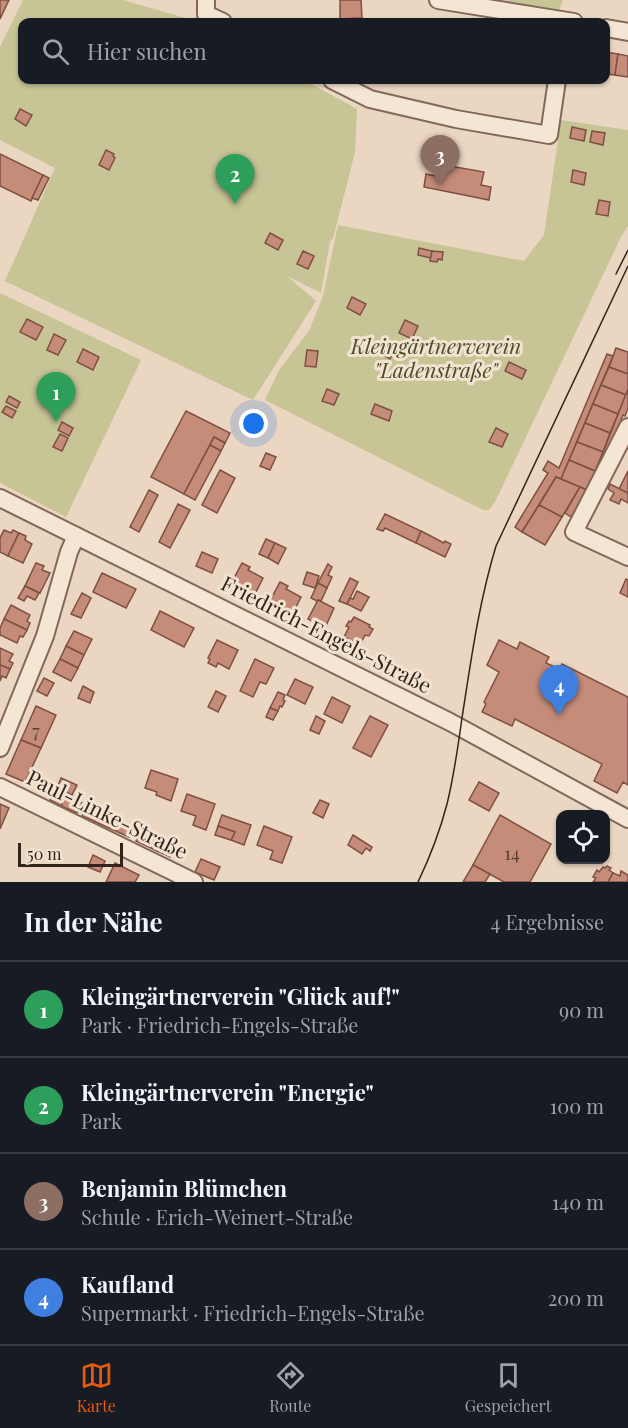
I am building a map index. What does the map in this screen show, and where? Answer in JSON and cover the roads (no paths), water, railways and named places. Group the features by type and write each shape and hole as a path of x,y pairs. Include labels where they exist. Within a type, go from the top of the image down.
{"street":[{"path":"438,0 544,18"},
{"path":"206,7 218,18"},
{"path":"610,29 628,32"},
{"path":"340,84 370,99 456,119 549,135 556,84"},
{"path":"628,428 574,532 628,557"},
{"name":"Friedrich-Engels-Straße","path":"0,498 450,722 628,819"},
{"path":"0,748 45,636 69,552 76,536"},
{"name":"Paul-Linke-Straße","path":"0,788 194,882"}],"tram line":[{"path":"616,274 628,250"},
{"path":"418,882 438,834 449,793 476,631 496,546 628,266"}],"place":[{"name":"Benjamin Blümchen","path":"440,185"},
{"name":"Kleingärtnerverein \"Energie\"","path":"235,204"},
{"name":"Kleingärtnerverein \"Glück auf!\"","path":"56,422"},
{"name":"Kaufland","path":"559,715"}],"park label":[{"name":"Kleingärtnerverein \"Ladenstraße\"","path":"436,359"}]}
